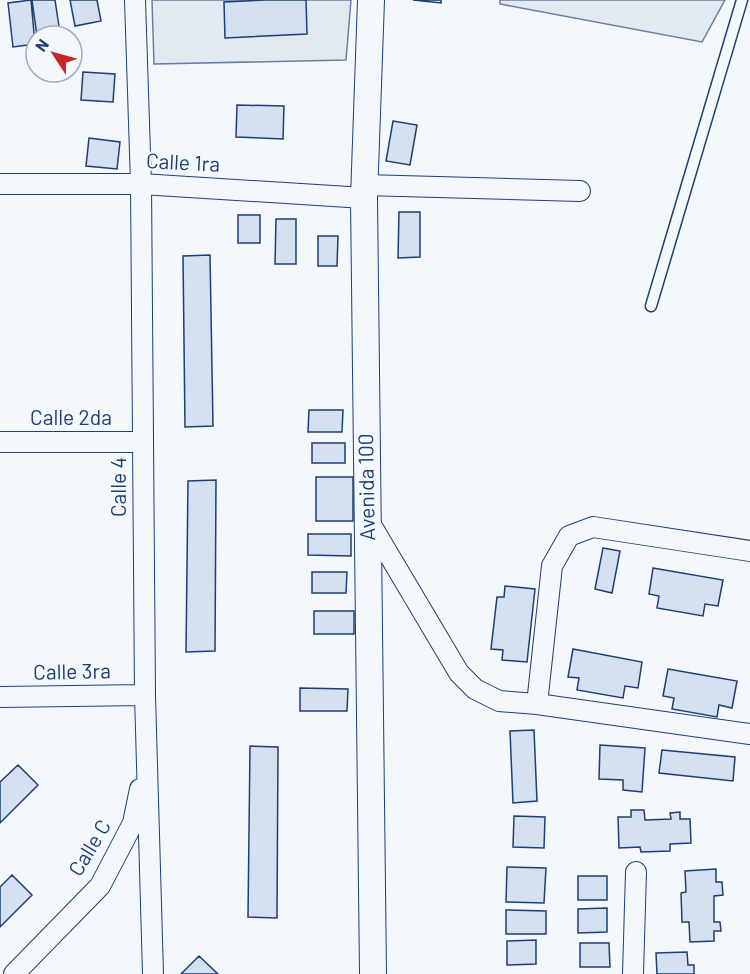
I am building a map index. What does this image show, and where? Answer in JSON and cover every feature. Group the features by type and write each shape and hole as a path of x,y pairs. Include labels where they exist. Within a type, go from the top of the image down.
{"street":[{"name":"Calle 4","path":"135,0 141,184 145,695 153,974"},
{"name":"Avenida 100","path":"371,0 364,191 373,974"},
{"name":"Calle 1ra","path":"0,184 141,184 364,191 580,191"},
{"name":"Calle 2da","path":"0,442 143,442"},
{"path":"367,518 459,673 475,689 499,701 537,704 750,734"},
{"path":"537,704 552,566 569,536 593,526 750,551"},
{"name":"Calle 3ra","path":"0,697 145,695"},
{"name":"Calle C","path":"14,974 100,886 133,823 147,754"},
{"path":"633,974 636,872"}],"lane":[{"path":"651,306 742,0"}],"shaded area":[{"path":"152,0 351,0 346,60 154,64"},
{"path":"500,0 725,0 702,42 500,4"}],"building":[{"path":"31,0 33,24 24,24 24,46 13,47 8,3"},
{"path":"32,0 55,0 59,24 35,24"},
{"path":"70,0 97,0 101,21 75,24"},
{"path":"306,0 307,34 225,38 224,2"},
{"path":"413,0 441,0 441,3"},
{"path":"84,72 115,74 113,102 81,100"},
{"path":"237,105 284,106 283,139 236,137"},
{"path":"393,121 417,125 410,165 386,161"},
{"path":"89,138 120,142 117,169 86,166"},
{"path":"399,212 420,212 420,257 398,258"},
{"path":"238,215 260,215 260,243 238,243"},
{"path":"276,219 296,219 296,264 275,264"},
{"path":"318,236 338,236 337,266 318,266"},
{"path":"210,255 213,426 185,427 183,256"},
{"path":"309,410 343,410 342,432 308,432"},
{"path":"312,443 345,443 345,463 312,463"},
{"path":"316,477 353,477 353,521 316,521"},
{"path":"216,480 215,651 186,652 188,481"},
{"path":"308,534 351,534 351,556 308,555"},
{"path":"603,548 620,551 612,593 595,589"},
{"path":"653,568 723,580 718,606 705,604 703,616 657,608 659,596 649,594"},
{"path":"312,572 347,572 346,593 312,593"},
{"path":"505,586 535,589 527,662 502,660 503,650 491,649 497,597 504,597"},
{"path":"314,611 354,611 354,634 314,634"},
{"path":"573,649 642,662 638,688 625,686 623,698 577,690 579,678 568,677"},
{"path":"668,669 737,681 732,708 719,705 717,717 672,709 674,698 663,696"},
{"path":"300,688 348,689 347,711 300,711"},
{"path":"534,730 537,801 513,803 510,731"},
{"path":"600,745 645,748 642,792 623,790 623,780 599,779"},
{"path":"250,746 278,747 277,918 248,917"},
{"path":"662,750 735,757 733,781 659,773"},
{"path":"18,765 38,785 0,823 0,782"},
{"path":"631,810 644,810 645,820 671,819 670,813 680,812 680,819 690,819 691,843 670,844 670,851 641,852 640,847 619,848 618,817 631,817"},
{"path":"514,816 545,817 544,848 513,847"},
{"path":"507,867 546,868 544,903 506,902"},
{"path":"716,869 716,882 722,882 723,895 714,896 714,922 720,922 721,931 714,931 714,941 690,942 689,922 682,922 681,893 686,892 685,871"},
{"path":"12,875 32,895 0,927 0,887"},
{"path":"578,876 607,876 607,900 578,900"},
{"path":"607,908 607,932 578,933 578,909"},
{"path":"506,910 546,911 546,934 506,934"},
{"path":"536,940 536,964 507,965 507,941"},
{"path":"580,943 609,943 610,967 580,967"},
{"path":"687,952 688,965 694,965 694,974 657,974 656,953"},
{"path":"199,956 218,974 181,974"}]}
